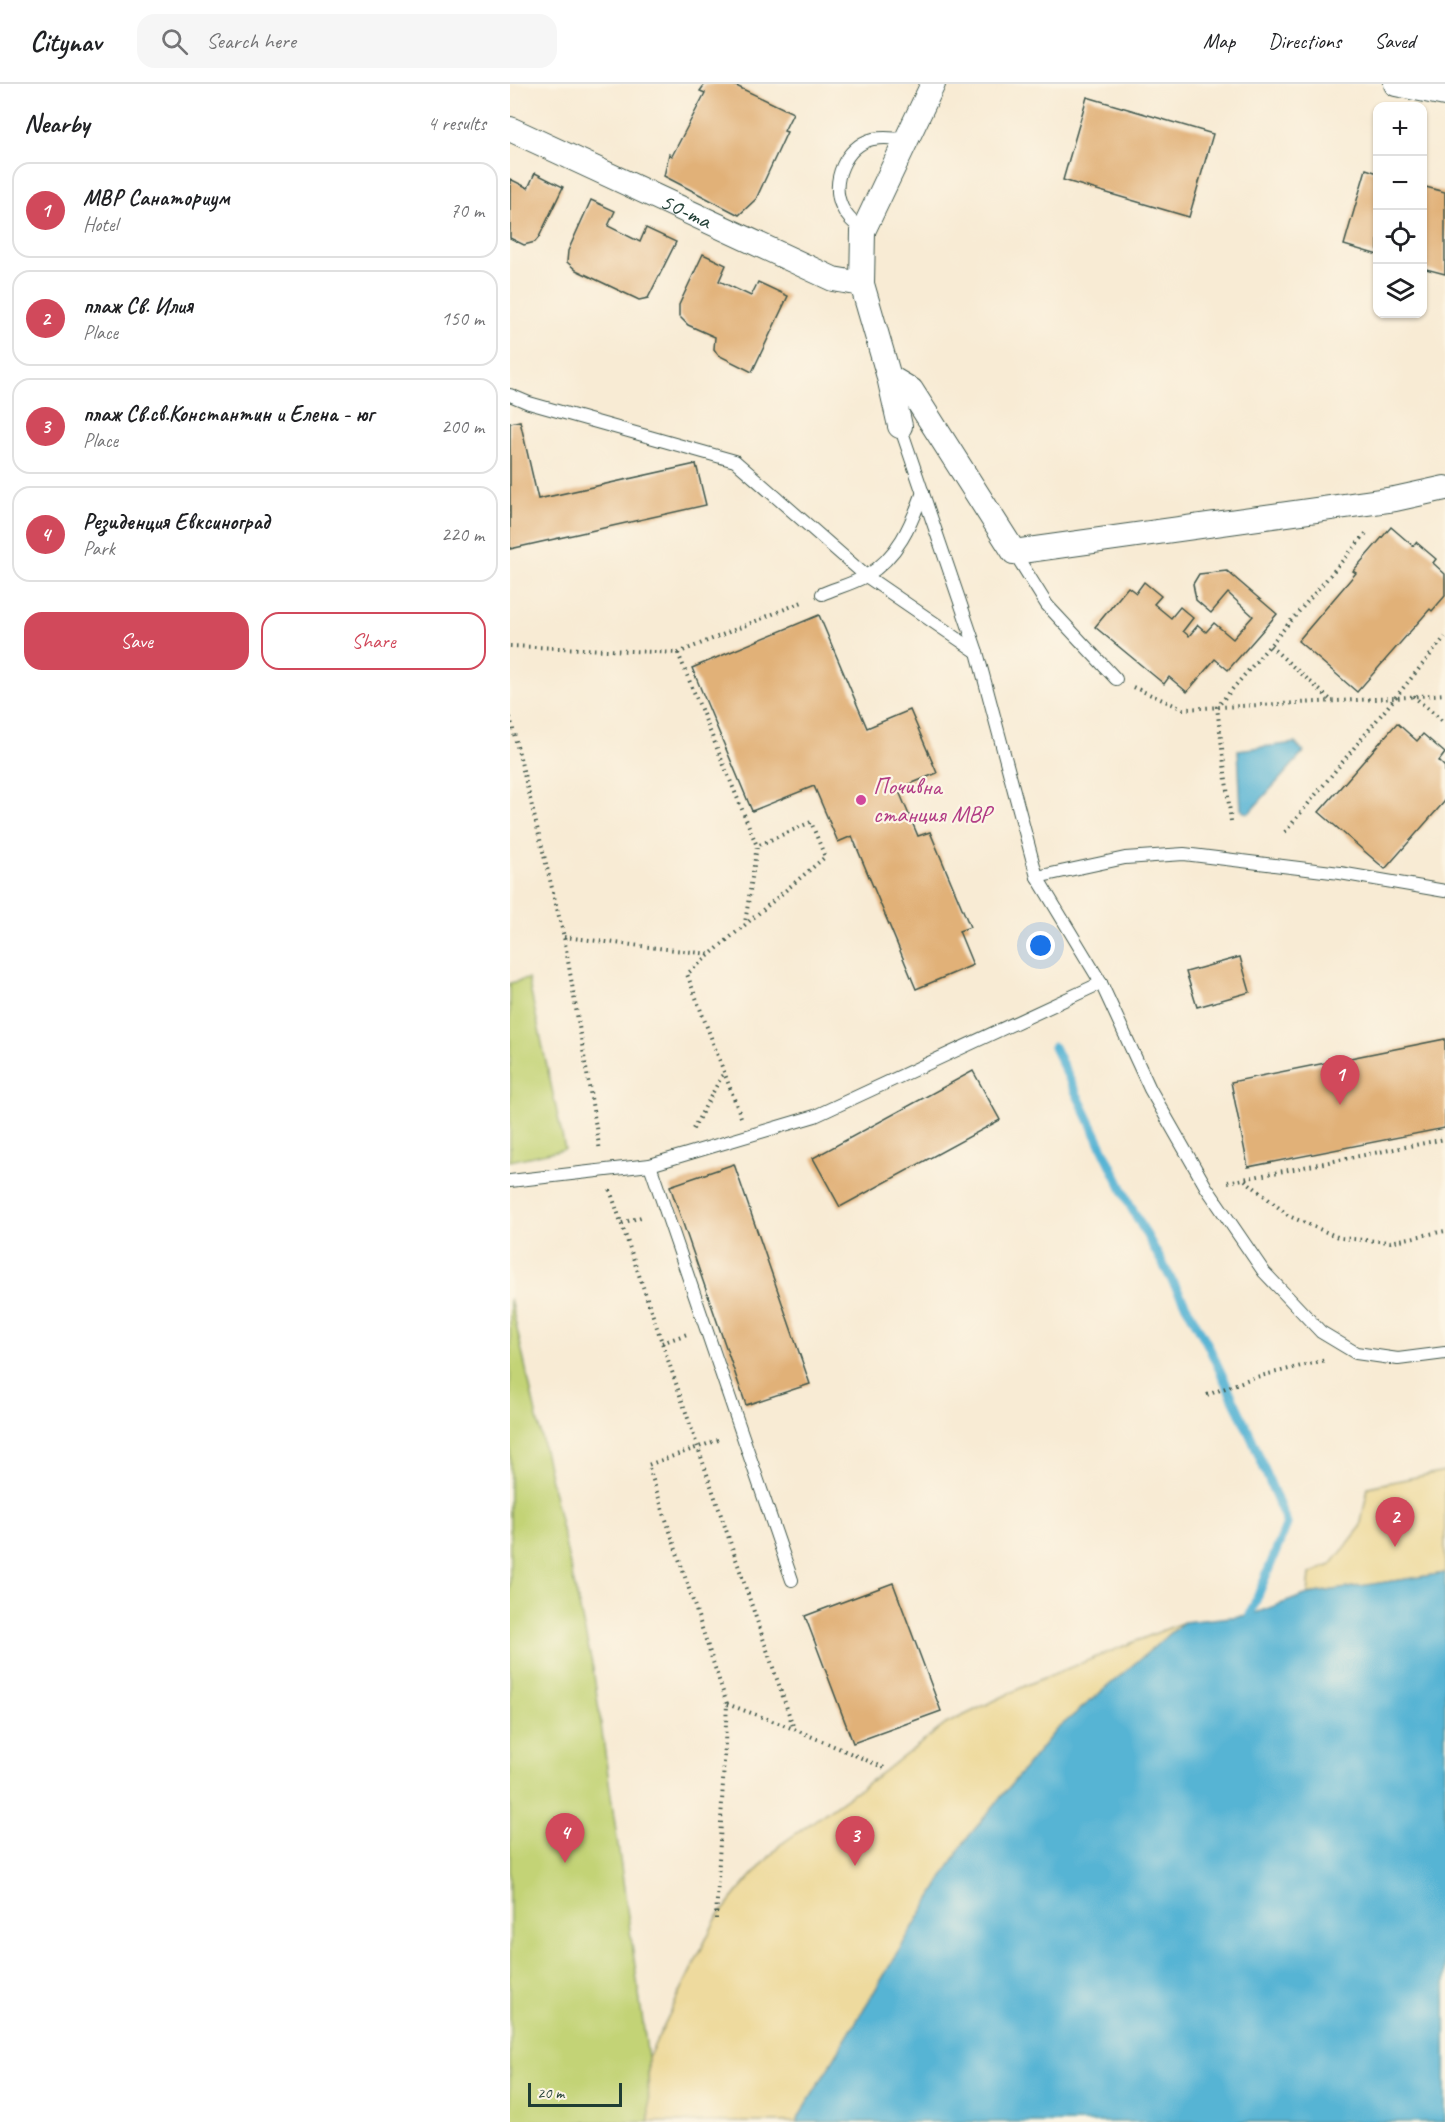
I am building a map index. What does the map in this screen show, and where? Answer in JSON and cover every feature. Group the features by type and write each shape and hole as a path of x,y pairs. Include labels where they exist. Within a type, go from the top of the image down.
{"street":[{"path":"900,426 889,376 862,284 863,231 933,84"},
{"path":"1396,84 1445,94"},
{"name":"50-та","path":"510,129 833,279 862,284"},
{"path":"889,376 911,390 1014,552 1395,499 1445,488"}],"lane":[{"path":"863,231 842,207 838,184 841,169 849,155 858,146 870,140 888,137 905,140"},
{"path":"510,395 529,403 735,461 866,576 977,652"},
{"path":"900,426 977,652 1037,877 1101,983 1150,1089 1206,1187 1264,1272 1321,1332 1356,1353 1398,1359 1445,1353"},
{"path":"822,594 866,576 890,556 909,529 923,492"},
{"path":"1014,552 1047,605 1116,679"},
{"path":"1037,877 1125,858 1184,854 1340,873 1445,891"},
{"path":"510,1181 650,1165 815,1116 1101,983"},
{"path":"650,1165 792,1580"}],"path":[{"path":"1231,821 1217,707 1395,499"},
{"path":"510,646 678,653 822,594"},
{"path":"1285,832 1445,638"},
{"path":"1270,646 1332,702"},
{"path":"678,653 757,846 744,924"},
{"path":"1116,679 1183,709 1445,694"},
{"path":"1413,696 1445,723"},
{"path":"510,717 564,937 604,1170 794,1729"},
{"path":"748,1136 687,974 825,857 811,822 757,846"},
{"path":"564,937 710,954"},
{"path":"678,1156 724,1071"},
{"path":"1206,1187 1445,1139"},
{"path":"1244,1179 1289,1216 1340,1238 1390,1242 1445,1231"},
{"path":"1207,1395 1252,1378 1356,1353"},
{"path":"698,1447 648,1465 727,1704 716,1919"},
{"path":"727,1704 794,1729 887,1769"}],"green space":[{"path":"528,979 565,1149 510,1161 510,983"},
{"path":"510,1298 593,1668 648,2058 649,2122 510,2122"}],"sand":[{"path":"1445,1471 1445,1573 1308,1594 1310,1574 1331,1565 1360,1528 1368,1487"},
{"path":"1184,1622 1056,1730 965,1841 797,2122 649,2122 648,2058 716,1919 780,1845 946,1724 1029,1684"}],"water":[{"path":"1295,743 1304,752 1249,813 1244,812 1241,809 1238,750"},
{"path":"1445,1573 1445,2122 797,2122 965,1841 1056,1730 1184,1622 1250,1615 1308,1594"}],"building":[{"path":"705,84 732,84 793,113 784,131 787,132 756,199 739,215 664,176 669,154 672,156 705,93 700,91"},
{"path":"1087,97 1213,134 1189,217 1063,180"},
{"path":"1366,169 1373,171 1373,254 1344,245"},
{"path":"535,173 563,187 539,237 535,242 524,245 510,238 510,179 528,188"},
{"path":"1427,187 1445,192 1445,274 1427,269"},
{"path":"591,200 615,211 608,226 640,242 646,228 676,242 648,298 639,300 576,270 567,262 568,251"},
{"path":"703,254 726,265 719,281 751,296 758,282 788,296 752,372 718,355 714,349 715,337 688,325 679,316 679,305"},
{"path":"520,421 538,499 696,464 706,505 510,549 510,423"},
{"path":"1391,527 1413,546 1416,542 1436,559 1433,563 1445,574 1445,596 1432,611 1430,609 1357,692 1298,641 1356,573 1353,571"},
{"path":"1227,571 1277,614 1228,670 1215,659 1187,692 1169,677 1164,684 1095,627 1128,587 1136,593 1144,582 1161,596 1154,604 1171,618 1180,607 1193,618 1183,631 1189,636 1198,625 1206,632 1214,623 1233,639 1253,616 1228,593 1211,613 1196,600 1193,584 1199,574"},
{"name":"Почивна станция МВР","path":"819,615 867,728 910,710 937,773 898,789 918,836 930,832 970,927 959,931 973,965 916,989 852,836 838,842 814,786 752,811 692,668"},
{"path":"1397,723 1417,741 1423,734 1445,753 1439,761 1445,767 1445,801 1385,869 1319,812"},
{"path":"1240,957 1250,992 1197,1007 1186,972"},
{"path":"1445,1039 1445,1128 1248,1167 1231,1082"},
{"path":"973,1071 1000,1120 840,1207 813,1158"},
{"path":"734,1164 810,1384 746,1405 670,1186"},
{"path":"893,1583 941,1711 853,1743 805,1616"}],"waterway":[{"path":"1054,1047 1131,1207 1207,1343 1252,1439 1287,1524 1250,1615"}],"place":[{"name":"Почивна станция МВР","path":"861,800"},
{"name":"МВР Санаториум","path":"1340,1105"},
{"name":"плаж Св. Илия","path":"1395,1547"},
{"name":"Резиденция Евксиноград","path":"565,1863"},
{"name":"плаж Св.св.Константин и Елена - юг","path":"855,1866"}]}
